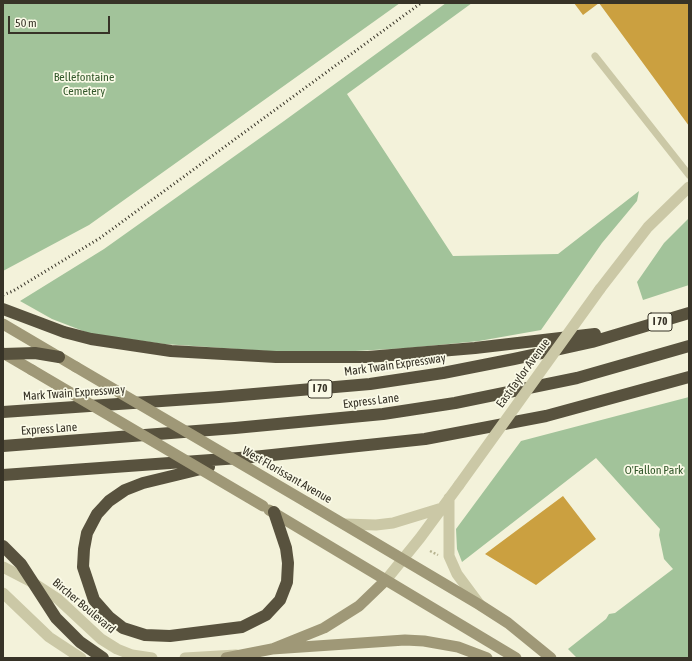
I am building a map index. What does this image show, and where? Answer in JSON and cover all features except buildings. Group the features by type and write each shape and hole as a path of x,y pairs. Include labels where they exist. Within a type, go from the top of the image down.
{"highway":[{"path":"4,310 64,332 91,340 171,351 276,358 382,356 475,348 632,331"},
{"name":"Mark Twain Expressway","path":"3,412 211,398 370,384 443,373 514,359 632,331 689,313"},
{"name":"Express Lane","path":"3,446 257,427 383,414 456,403 577,378 689,346"},
{"path":"3,354 35,353 59,357"},
{"path":"3,475 253,457 375,446 471,431 595,404 689,377"},
{"path":"253,457 143,483 125,490 110,501 97,514 87,533 84,549 83,567 94,600 109,617 124,628 145,635 170,636 207,632 242,626 260,618 266,615 280,600 287,582 288,563 286,548 274,512"},
{"path":"3,546 21,564 56,618 80,642 103,658"}],"main road":[{"name":"West Florissant Avenue","path":"3,324 308,502 480,605 508,623 551,658"},
{"path":"3,354 274,512 516,658"},
{"path":"272,649 305,637 341,619 359,606 386,580"},
{"path":"226,658 272,649 405,640 424,641 458,647 487,658"}],"street":[{"name":"East Taylor Avenue","path":"386,580 459,485 600,289 648,227 689,187"},
{"path":"449,498 450,556 457,574 480,605"},
{"path":"344,524 376,525 393,523 442,508"},
{"name":"Bircher Boulevard","path":"3,567 58,598 101,639 122,651 152,658"},
{"path":"3,593 49,637 81,658"},
{"path":"185,658 239,655"}],"lane":[{"path":"595,56 689,175"}],"path":[{"path":"430,551 440,555"}],"green space":[{"name":"Bellefontaine Cemetery","path":"3,3 400,3 89,225 3,271"},
{"path":"446,3 472,3 347,94 453,256 558,254 639,191 637,201 602,243 541,330 479,341 408,348 338,352 267,351 164,344 91,334 52,319 20,301 104,249"},
{"path":"689,218 689,285 643,300 637,282 664,243"},
{"name":"O'Fallon Park","path":"689,397 689,658 577,658 568,649 606,619 609,614 615,613 673,569 664,559 659,535 660,529 596,458 462,562 457,549 456,529 521,441"}],"railway":[{"path":"3,295 13,291 100,238 421,3"}]}
